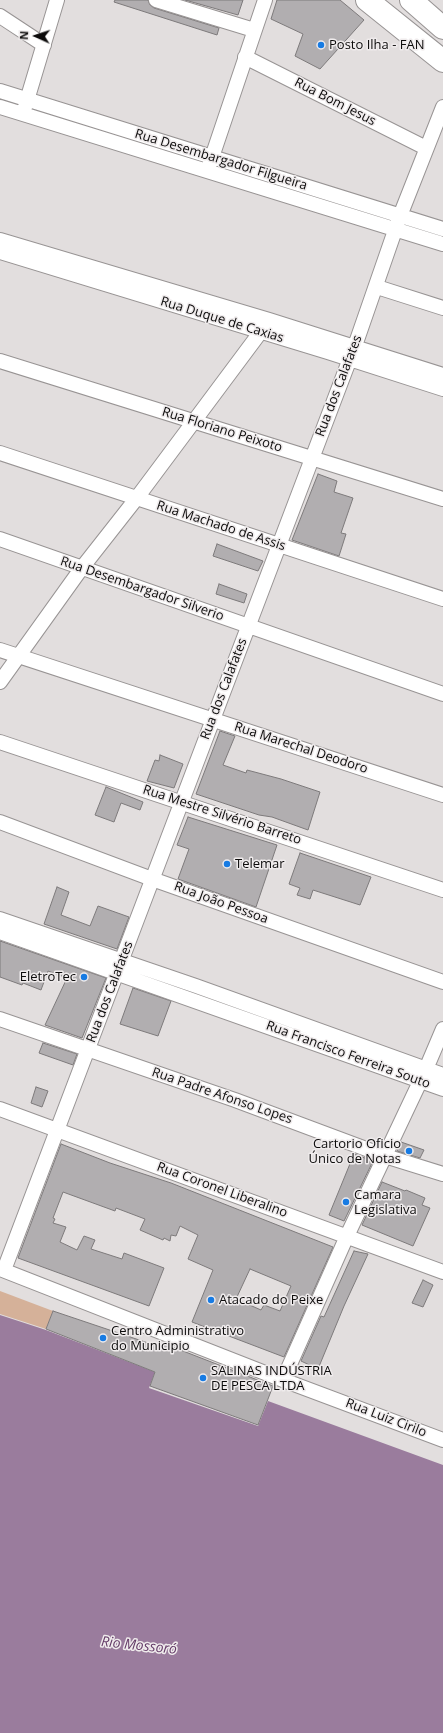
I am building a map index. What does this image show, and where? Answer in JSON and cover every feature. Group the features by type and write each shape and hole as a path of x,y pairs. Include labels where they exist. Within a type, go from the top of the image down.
{"main road":[{"path":"367,0 443,61"},
{"path":"411,0 443,28"}],"street":[{"path":"23,114 57,0"},
{"path":"156,0 254,30"},
{"path":"207,170 264,0"},
{"path":"0,16 44,45"},
{"name":"Rua Bom Jesus","path":"245,57 426,148"},
{"name":"Rua Desembargador Filgueira","path":"0,91 443,229"},
{"name":"Rua Desembargador Filgueira","path":"0,107 443,244"},
{"name":"Rua dos Calafates","path":"2,1270 88,1050 180,802 377,287 400,216 443,107"},
{"name":"Rua Duque de Caxias","path":"0,240 269,320 443,389"},
{"name":"Rua Duque de Caxias","path":"0,252 260,332 443,375"},
{"path":"377,287 443,308"},
{"path":"0,682 81,568 136,498 269,320"},
{"name":"Rua Floriano Peixoto","path":"0,361 443,499"},
{"name":"Rua Machado de Assis","path":"0,453 443,599"},
{"name":"Rua Desembargador Silverio","path":"0,539 443,694"},
{"name":"Rua Marechal Deodoro","path":"0,650 443,795"},
{"name":"Rua Mestre Silvério Barreto","path":"0,742 443,890"},
{"name":"Rua João Pessoa","path":"0,822 152,879 443,982"},
{"name":"Rua Francisco Ferreira Souto","path":"0,919 33,937 116,974 255,1014"},
{"name":"Rua Francisco Ferreira Souto","path":"0,932 33,937 122,960 255,1014 423,1075 443,1089"},
{"name":"Rua Padre Afonso Lopes","path":"0,1019 235,1100 385,1156 443,1174"},
{"path":"283,1380 347,1236 423,1075 443,1029"},
{"name":"Rua Francisco Ferreira Souto","path":"423,1075 443,1075"},
{"name":"Rua Coronel Liberalino","path":"0,1109 443,1272"},
{"name":"Rua Luiz Cirilo","path":"2,1270 283,1380 443,1440"}],"shaded area":[{"path":"0,1291 53,1311 46,1329 0,1314"}],"water":[{"name":"Rio Mossoró","path":"0,1315 46,1330 155,1372 149,1388 258,1426 268,1401 443,1465 443,1733 0,1733"}],"building":[{"path":"115,0 148,0 150,5 154,8 219,28 217,35 114,2"},
{"path":"185,0 243,0 238,15"},
{"name":"Posto Ilha - FAN","path":"277,0 340,0 364,20 320,69 295,56 303,34 271,19"},
{"path":"318,474 337,481 334,492 353,498 341,533 346,534 339,556 292,540"},
{"path":"217,544 263,561 258,571 213,556"},
{"path":"219,584 247,594 244,603 216,594"},
{"path":"220,731 235,736 223,765 246,773 247,770 281,779 320,792 308,830 272,817 259,815 196,794"},
{"path":"160,755 183,764 174,788 147,781 155,760 159,761"},
{"path":"106,787 143,802 140,810 121,803 114,822 95,815"},
{"name":"Telemar","path":"188,817 277,845 256,907 178,879 189,849 177,845"},
{"path":"300,853 371,877 360,905 313,890 310,899 297,895 300,888 289,884"},
{"path":"57,887 69,892 61,915 90,926 98,906 129,917 117,949 44,924"},
{"path":"0,941 106,978 82,1038 45,1025 67,978 48,971 41,990 23,983 22,985 0,977"},
{"path":"133,988 171,1001 158,1036 120,1024"},
{"path":"43,1043 77,1054 73,1065 39,1053"},
{"path":"36,1087 48,1091 42,1107 31,1103"},
{"name":"Cartorio Oficio Único de Notas","path":"401,1142 424,1150 420,1158 397,1151"},
{"path":"61,1144 110,1163 171,1183 333,1247 284,1357 192,1322 213,1270 188,1259 198,1235 180,1226 176,1236 171,1235 170,1241 164,1238 163,1240 140,1230 145,1219 116,1208 115,1211 63,1192 53,1218 55,1219 53,1223 66,1227 60,1242 77,1250 84,1236 95,1240 91,1249 122,1259 124,1253 164,1268 149,1306 18,1258","holes":["250,1269 291,1286 280,1311 264,1305 261,1310 236,1299"]},
{"path":"354,1154 373,1161 344,1221 329,1215"},
{"path":"382,1182 425,1198 422,1205 430,1208 413,1246 362,1225"},
{"path":"354,1251 368,1254 344,1306 318,1369 301,1361 321,1316 324,1317"},
{"path":"423,1280 433,1285 423,1307 412,1303"},
{"name":"SALINAS INDÚSTRIA DE PESCA LTDA","path":"53,1311 163,1348 165,1344 273,1386 258,1425 150,1386 155,1372 46,1329"}],"place":[{"name":"Posto Ilha - FAN","path":"321,45"},
{"name":"Telemar","path":"227,864"},
{"name":"EletroTec","path":"84,977"},
{"name":"Cartorio Oficio Único de Notas","path":"409,1151"},
{"name":"Camara Legislativa","path":"346,1202"},
{"name":"Atacado do Peixe","path":"211,1300"},
{"name":"Centro Administrativo do Municipio","path":"103,1338"},
{"name":"SALINAS INDÚSTRIA DE PESCA LTDA","path":"203,1378"}]}
